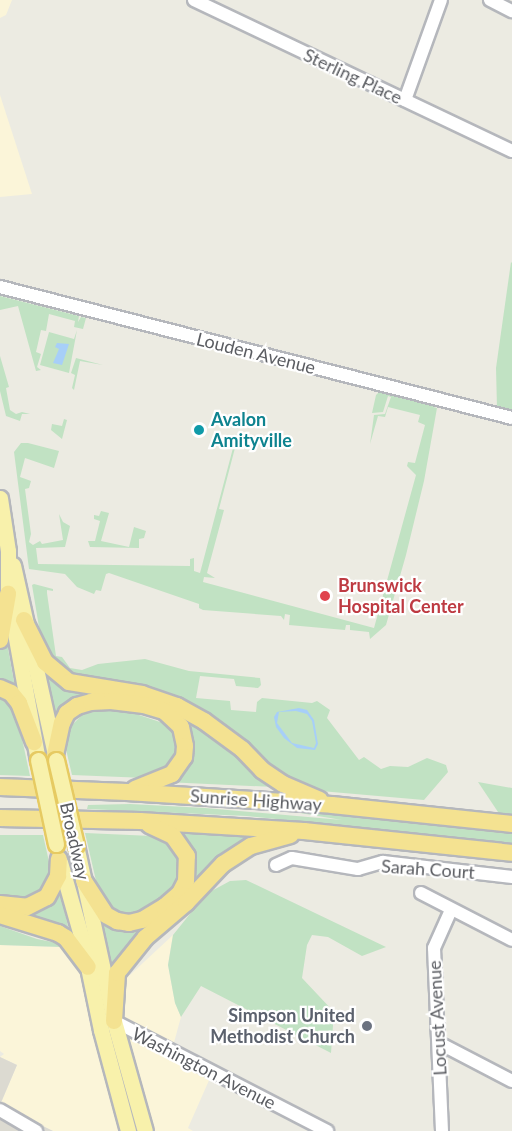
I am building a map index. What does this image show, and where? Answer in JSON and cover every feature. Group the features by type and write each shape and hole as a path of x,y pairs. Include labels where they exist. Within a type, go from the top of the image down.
{"highway":[{"path":"0,640 8,594"},
{"path":"24,620 45,662 69,682 142,694 177,706 204,721 242,749 262,770 283,784 332,805"},
{"path":"0,688 10,693 19,703 34,742"},
{"path":"55,758 62,723 67,713 77,706 91,702 111,701 144,705 164,711 181,727 186,746 184,757 172,774 127,792"},
{"name":"Sunrise Highway","path":"0,787 127,792 332,805 512,824"},
{"name":"Sunrise Highway","path":"0,818 140,821 304,831 512,854"},
{"path":"84,881 106,915 129,923 142,920 180,893 186,881 188,869 187,856 180,842 173,836 140,821"},
{"path":"114,1021 117,973 145,938 186,903 223,864 237,854 251,846 304,831"},
{"path":"0,904 27,907 47,897 58,876 58,852"},
{"path":"0,915 58,933 66,938 88,967"}],"main road":[{"name":"Broadway","path":"0,498 8,594 34,742 101,1030 128,1131"},
{"name":"Broadway","path":"4,551 17,576 24,620 114,1021 145,1131"}],"street":[{"name":"Sterling Place","path":"194,0 512,151"},
{"path":"405,100 441,0"},
{"path":"490,0 512,11"},
{"name":"Louden Avenue","path":"0,287 512,418"},
{"name":"Sarah Court","path":"276,866 292,858 358,869 383,862 512,877"},
{"path":"421,893 512,940"},
{"name":"Locust Avenue","path":"442,1131 434,948 451,910"},
{"name":"Washington Avenue","path":"114,1021 327,1131"},
{"path":"439,1043 512,1081"},
{"path":"0,1110 36,1131"}],"shaded area":[{"path":"0,0 12,0 6,15 0,18"},
{"path":"0,95 32,194 0,197"},
{"path":"173,935 168,965 175,1003 181,1017 173,1046 210,1078 188,1128 193,1131 53,1131 0,1105 17,1065 0,1057 4,1054 0,1051 0,945 62,947 71,959 130,975"},
{"path":"0,1057 17,1065 0,1105"},
{"path":"0,1105 53,1131 0,1131"}],"green space":[{"path":"511,262 512,411 497,408 496,368"},
{"path":"0,296 79,316 78,322 81,317 86,318 83,329 74,327 75,321 49,314 46,331 41,330 36,352 41,354 37,367 41,370 36,371 18,306 0,310"},
{"path":"77,330 69,373 40,365 49,332 74,339"},
{"path":"0,356 9,387 6,388 10,410 16,414 22,412 30,414 22,414 20,421 6,416 0,391"},
{"path":"76,358 103,365 80,361 74,390 72,388 75,375 71,373"},
{"path":"381,390 436,404 433,407 437,408 424,481 386,625 370,639 369,632 350,630 350,625 346,625 345,630 289,625 290,615 285,614 284,620 281,616 203,610 199,608 199,604 109,573 106,574 101,591 96,590 94,594 77,587 65,574 29,569 14,452 21,443 59,451 54,468 25,458 20,477 31,481 29,488 25,489 31,534 29,542 33,545 40,541 42,544 63,540 59,514 63,522 70,526 65,547 36,548 38,564 190,566 190,559 194,558 194,571 200,573 233,448 235,448 219,509 224,510 207,573 215,578 204,577 203,582 374,628 416,475 407,466 408,462 415,463 425,425 418,422 420,415 388,407 385,417 378,416 370,444 374,415 385,414 391,397 388,396 383,412 372,413 376,395"},
{"path":"64,419 67,420 62,439 51,430 52,424 62,426"},
{"path":"101,511 109,513 101,541 129,547 134,527 146,531 144,538 139,539 139,548 90,547 88,541 95,541 100,521 94,519 94,515 99,516"},
{"path":"32,585 53,589 53,591 47,590 47,593 56,656 62,657 70,668 82,670 98,664 145,659 189,671 260,678 261,685 258,688 236,686 234,679 200,676 196,698 230,701 231,710 256,712 257,702 262,698 312,703 317,701 330,710 327,718 359,760 364,757 381,769 390,766 408,767 427,758 446,765 448,772 424,800 309,790 295,786 211,721 73,676 49,656 41,639"},
{"path":"7,643 16,692 0,684 0,648"},
{"path":"46,672 92,693 55,720"},
{"path":"0,697 9,701 17,715 30,776 0,775"},
{"path":"99,711 127,711 160,722 163,719 175,728 180,741 175,764 146,778 72,775 64,741 68,729 83,714"},
{"path":"185,715 207,728 274,787 165,782 176,775 181,720"},
{"path":"478,782 512,788 512,824 506,824"},
{"path":"90,796 320,811 512,832 512,843 247,816 87,809 88,805 130,804 342,820 294,812 90,800"},
{"path":"179,831 263,836 244,844 239,842 239,847 203,881 199,876 196,881 192,881 186,836 182,837"},
{"path":"85,833 152,836 174,848 184,866 169,897 166,892 156,902 131,917 112,913 100,898"},
{"path":"0,835 43,835 50,866 50,876 44,892 31,899 0,899"},
{"path":"246,880 386,947 362,956 328,937 312,935 307,945 302,978 334,1012 331,1053 201,986 181,1017 175,1003 168,965 173,935 206,894 230,881"},
{"path":"60,890 69,931 24,918 28,915"},
{"path":"157,916 112,968 100,919"},
{"path":"0,926 37,939 57,943 62,947 0,945"}],"water":[{"path":"57,343 69,344 62,365 53,363 59,349 55,347"},
{"path":"299,708 307,710 314,720 318,744 315,750 297,748 284,738 276,727 274,717 277,712","holes":["296,711 307,714 312,721 316,743 314,748 292,743 277,723 279,712"]}],"place":[{"name":"Avalon Amityville","path":"199,430"},
{"name":"Brunswick Hospital Center","path":"325,596"},
{"name":"Simpson United Methodist Church","path":"367,1026"}]}
